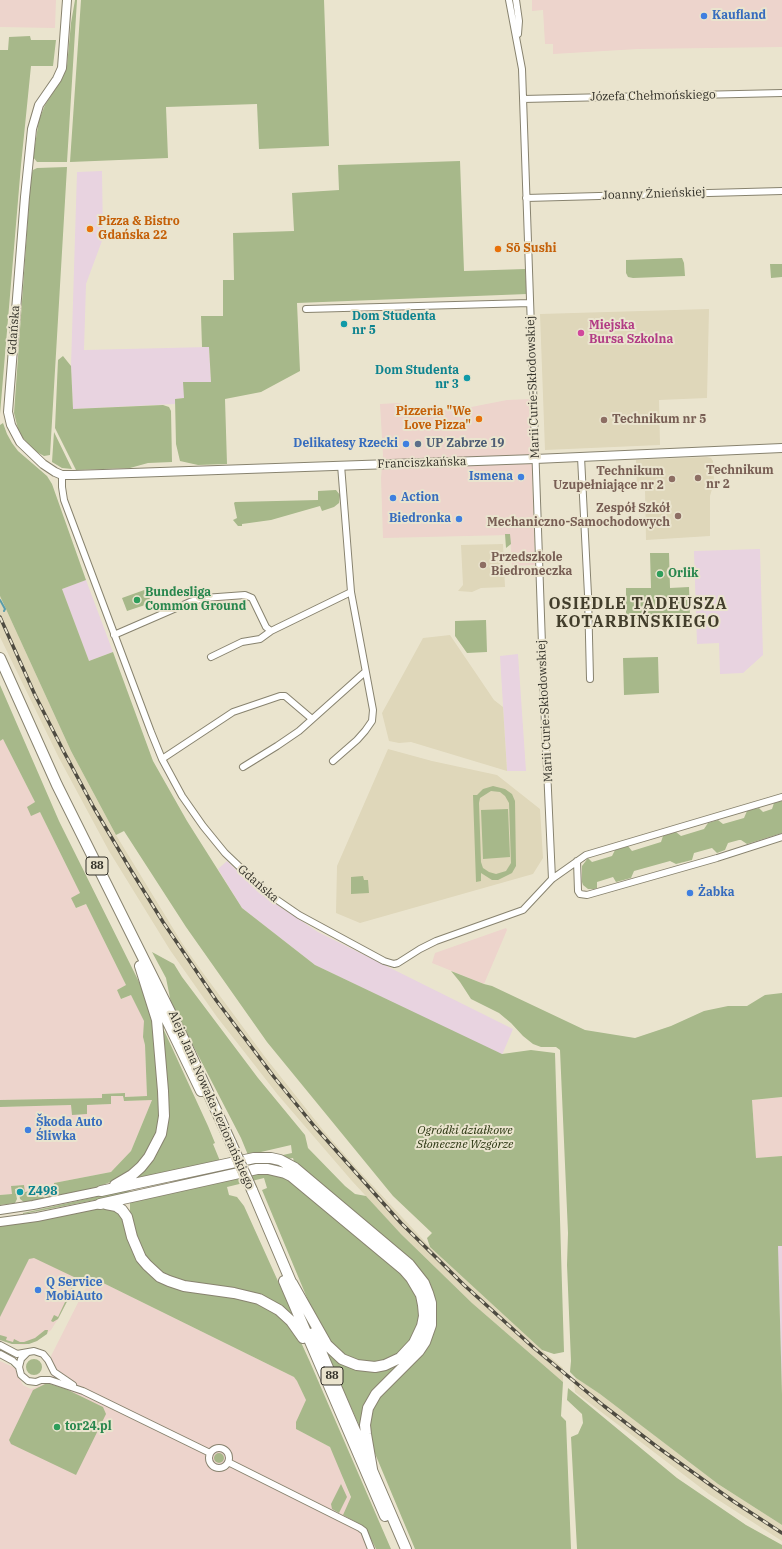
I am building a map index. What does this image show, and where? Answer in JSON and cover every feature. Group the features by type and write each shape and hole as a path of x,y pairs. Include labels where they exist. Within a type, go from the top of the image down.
{"main road":[{"name":"Aleja Jana Nowaka-Jeziorańskiego","path":"0,658 57,785 182,1035 248,1190 320,1369 399,1549"},
{"name":"Aleja Jana Nowaka-Jeziorańskiego","path":"0,675 50,787 228,1144"},
{"path":"101,1191 118,1184 141,1167 149,1157 158,1141 163,1125 165,1108 156,1020 140,966"},
{"path":"101,1191 254,1158 262,1157 280,1160 301,1173 418,1273 424,1283 431,1303 431,1325 425,1342 419,1351 376,1394 368,1408 365,1425 372,1469"},
{"path":"100,1204 257,1169 285,1173 291,1176 398,1265 411,1278 421,1295 423,1305 424,1316 419,1334 408,1351 400,1358 389,1363 375,1367 348,1362 334,1353 327,1345 292,1283"},
{"path":"147,1181 138,1187 130,1197 127,1206 127,1217 141,1258 153,1271 169,1282 249,1296 270,1305 291,1322 300,1332 320,1369"},
{"name":"Aleja Jana Nowaka-Jeziorańskiego","path":"248,1190 292,1283 406,1549"},
{"path":"100,1204 116,1206 122,1210 127,1217"}],"street":[{"path":"63,0 66,14"},
{"name":"Gdańska","path":"67,0 62,68 39,105 32,129 25,197 8,412 11,425 20,442 43,464 62,475 64,500 114,635 162,759 182,796 203,826 225,853 262,889 277,901 299,915 384,961 394,964 402,961 420,949 436,941 523,910 552,879"},
{"path":"66,14 71,0"},
{"name":"Marii Curie-Skłodowskiej","path":"509,0 522,69 535,459 552,879"},
{"name":"Marii Curie-Skłodowskiej","path":"516,0 519,21 517,42"},
{"name":"Józefa Chełmońskiego","path":"523,99 782,93"},
{"name":"Joanny Żnieńskiej","path":"526,198 782,190"},
{"name":"Marii Curie-Skłodowskiej","path":"306,309 530,303"},
{"name":"Franciszkańska","path":"62,475 535,459 782,448"},
{"path":"581,457 588,595 590,679"},
{"path":"333,761 357,740 372,721 372,704 351,592 341,465"},
{"path":"211,657 242,642 260,639 271,631 351,592"},
{"path":"114,635 190,602 204,598 245,595 252,598 266,627 271,631"},
{"path":"243,767 299,731 365,672"},
{"path":"162,759 233,712 280,696 285,696 312,719"},
{"path":"552,879 586,855 600,850 782,797"},
{"path":"577,861 578,891 580,894 587,895 782,838"},
{"path":"0,1215 101,1191"},
{"path":"0,1210 72,1198"},
{"path":"0,1222 100,1204"},
{"path":"0,1345 13,1353 27,1353 34,1351 43,1354 54,1372 83,1391"},
{"path":"27,1353 21,1359 19,1367 21,1375 28,1381 55,1381 83,1391 210,1453"},
{"path":"0,1354 13,1361 19,1367"},
{"path":"41,1380 48,1373 49,1364"},
{"path":"217,1448 223,1449 228,1456 228,1462 224,1466 215,1467 209,1460 210,1453 217,1448"},
{"path":"228,1462 360,1528 364,1532 371,1549"}],"shaded area":[{"path":"0,0 56,0 55,28 0,27"},
{"path":"532,0 782,0 782,47 638,49 553,54 553,44 545,44 543,10 532,11"},
{"path":"102,171 103,238 86,284 84,350 209,347 211,382 184,398 175,399 175,404 73,409 71,366 77,172"},
{"path":"709,309 707,398 659,400 660,445 545,450 540,314"},
{"path":"531,399 535,565 512,566 510,535 383,538 381,478 383,455 380,404 398,403 431,411 461,409 507,400"},
{"name":"Zespół Szkół Mechaniczno-Samochodowych","path":"711,458 713,461 714,482 710,496 710,536 646,540 645,490 637,490 636,460"},
{"name":"Przedszkole Biedroneczka","path":"503,544 505,587 481,588 472,592 458,591 463,585 461,545"},
{"path":"760,549 763,655 743,673 720,674 719,643 697,644 694,551"},
{"path":"86,580 113,652 89,661 62,589"},
{"path":"0,596 71,751 116,835 182,943 203,973 265,1057 323,1130 359,1171 430,1247 563,1368 563,1382 472,1303 401,1234 352,1181 278,1095 217,1017 170,950 109,851 59,758 0,637"},
{"path":"450,635 494,700 503,707 507,771 411,742 399,743 389,741 382,713 423,638"},
{"path":"518,654 526,771 507,771 500,656"},
{"path":"3,739 35,802 30,815 40,812 80,893 72,898 77,908 86,904 126,985 117,990 122,999 131,995 145,1021 143,1037 145,1045 147,1096 125,1097 125,1093 102,1094 102,1098 0,1100 0,741"},
{"path":"388,749 432,761 497,775 540,809 543,858 533,874 360,923 336,913 337,866"},
{"path":"227,861 259,893 318,932 513,1029 502,1055 315,965 242,908 218,869"},
{"path":"506,928 507,930 484,984 432,963 435,953"},
{"path":"111,1096 123,1096 124,1101 152,1100 131,1151 111,1172 54,1183 55,1186 25,1192 24,1185 12,1186 12,1194 0,1195 0,1107 71,1105 87,1114 87,1105 111,1104"},
{"path":"782,1097 782,1156 756,1158 752,1100"},
{"path":"778,1246 782,1246 782,1395 778,1256"},
{"path":"26,1253 79,1277 51,1330 37,1341 24,1345 12,1344 0,1340 0,1301"},
{"path":"91,1277 296,1378 306,1400 298,1430 330,1447 343,1475 343,1479 361,1523 367,1529 376,1549 0,1549 0,1361 15,1368 23,1385 31,1389 49,1382 55,1369 51,1356"},
{"path":"576,1378 600,1394 718,1484 782,1525 782,1541 709,1494 575,1392 574,1380"}],"green space":[{"path":"75,0 77,0 67,162 37,162 33,157 39,120 45,105 60,82 67,66 71,23"},
{"path":"81,0 324,0 329,146 259,149 257,104 166,107 168,158 70,162"},
{"path":"30,36 31,40 56,40 53,66 31,66 0,414 0,50 8,50 9,37"},
{"path":"460,161 464,271 525,269 527,294 297,303 300,371 261,392 225,399 227,464 198,465 180,461 176,444 175,399 184,398 183,382 211,382 209,347 202,347 201,316 223,316 223,280 234,280 233,233 294,231 292,193 339,190 338,165"},
{"path":"67,167 50,455 44,456 35,451 22,437 18,429 14,413 31,176 33,170 37,168"},
{"path":"682,258 685,276 633,278 628,277 626,273 626,260"},
{"path":"770,264 782,264 782,277 771,278"},
{"path":"63,356 71,366 73,409 163,405 169,407 171,411 172,462 148,463 130,468 76,470 55,428 58,360"},
{"name":"Ogródki działkowe Słoneczne Wzgórze","path":"3,423 7,434 18,451 47,476 52,484 86,580 62,589 89,661 113,652 153,761 187,821 242,908 315,965 502,1054 531,1050 555,1053 564,1352 554,1354 542,1350 430,1247 427,1238 432,1233 393,1196 267,1042 186,927 124,831 116,835 71,751 0,596 0,425"},
{"path":"54,432 72,469 62,468 52,462"},
{"path":"336,490 340,495 339,503 334,507 322,511 320,506 271,520 242,524 242,526 238,526 233,520 237,518 235,502 318,500 318,491"},
{"path":"505,534 510,534 511,544 506,548"},
{"name":"Orlik","path":"650,553 669,553 670,588 689,587 690,618 626,619 626,588 651,588"},
{"name":"Bundesliga Common Ground","path":"147,589 151,603 127,611 122,598"},
{"path":"486,620 487,652 467,653 455,636 455,621"},
{"path":"658,657 659,693 624,695 623,658"},
{"path":"0,685 59,821 147,998 152,1014 161,1106 155,1140 137,1167 115,1180 98,1187 36,1200 24,1202 20,1199 18,1188 15,1189 17,1199 15,1203 0,1205 0,1195 12,1194 11,1186 24,1185 25,1192 54,1186 54,1183 111,1172 131,1151 152,1100 124,1101 123,1096 111,1096 111,1104 87,1105 87,1114 72,1115 71,1105 0,1107 0,1100 102,1098 102,1094 125,1093 125,1097 147,1096 145,1045 143,1037 144,1021 131,995 121,999 117,990 126,985 86,904 76,908 71,898 80,893 40,812 31,816 27,807 35,802 3,739 0,741"},
{"path":"493,786 505,789 512,794 515,801 516,866 512,873 498,880 492,880 481,873 481,881 476,882 473,795 477,795 483,789","holes":["491,791 500,792 505,796 509,803 511,863 506,871 496,874 483,868 481,862 479,803 480,798"]},
{"path":"782,801 782,833 747,844 741,840 728,843 725,850 717,853 712,848 694,853 692,860 676,864 670,861 634,871 631,878 616,882 613,877 597,882 597,888 594,889 588,889 583,885 582,866 588,858 592,862 612,856 615,850 628,846 632,851 661,842 663,836 676,832 681,836 704,829 708,823 718,820 723,824 744,818 747,811 759,808 763,812 772,809 774,803"},
{"path":"508,809 510,857 483,859 481,810"},
{"path":"363,876 364,880 368,880 369,893 351,894 351,877"},
{"path":"152,952 174,964 182,977 258,1078 305,1135 308,1148 345,1186 355,1194 366,1196 401,1234 472,1303 563,1382 561,1416 566,1421 571,1549 415,1549 371,1444 369,1431 373,1404 397,1377 432,1291 295,1165 293,1158 288,1159 283,1155 292,1153 291,1145 248,1155 241,1138 171,1003 166,978"},
{"path":"451,971 492,986 585,1030 635,1038 671,1026 704,1011 728,1006 747,1006 765,995 782,993 782,1097 752,1100 756,1158 782,1156 782,1246 778,1246 782,1395 782,1525 718,1484 570,1372 571,1361 567,1265 568,1233 560,1050 556,1047 541,1047 533,1044 499,1013 471,999"},
{"path":"162,1026 208,1126 220,1161 129,1181 160,1144"},
{"path":"258,1160 274,1162 169,1185 169,1183"},
{"path":"287,1168 289,1168 408,1267 418,1279 426,1295 428,1303 428,1321 424,1336 417,1349 381,1384 369,1400 364,1413 362,1432 327,1353 345,1365 355,1369 377,1370 395,1364 410,1354 421,1339 427,1316 425,1299 419,1283 407,1268"},
{"path":"265,1172 283,1176 410,1281 421,1307 416,1334 396,1357 374,1364 348,1359 330,1343 315,1317 262,1190 267,1188 264,1178 227,1187 229,1195 237,1197 244,1206 296,1321 277,1305 170,1279 151,1265 138,1244 130,1214 130,1202"},
{"path":"132,1189 126,1194 23,1214 23,1213"},
{"path":"105,1207 121,1213 151,1274 248,1299 276,1313 289,1324 299,1338 310,1362 391,1549 376,1549 365,1527 343,1515 351,1497 330,1447 296,1429 296,1422 306,1400 294,1377 91,1277 76,1278 34,1258 29,1259 0,1317 0,1226 39,1221"},
{"path":"70,1283 74,1288 58,1319 53,1322 51,1321 54,1315 58,1317 72,1287 67,1285"},
{"path":"45,1330 48,1330 47,1334 37,1341 29,1344 12,1344 0,1340 0,1335 7,1337 6,1340 13,1342 14,1339 24,1342 35,1338"},
{"path":"31,1359 37,1359 42,1364 40,1373 37,1375 31,1375 26,1370 26,1364"},
{"name":"tor24.pl","path":"47,1383 66,1389 103,1407 106,1414 76,1475 11,1444 9,1440 33,1390"},
{"path":"568,1388 677,1478 746,1525 782,1545 782,1549 577,1549 571,1437 578,1434 583,1423 582,1414 567,1400"},
{"path":"217,1453 221,1453 223,1454 223,1462 217,1463 214,1460 214,1456"},
{"path":"341,1484 347,1497 339,1513 332,1509 331,1504"}],"waterway":[{"path":"0,600 5,609 4,611"}],"railway":[{"path":"0,617 35,695 64,752 94,808 129,867 163,922 216,1000 274,1077 315,1127 401,1223 464,1285 534,1348 604,1406 656,1446 733,1501 782,1533"}],"place":[{"name":"Kaufland","path":"704,16"},
{"name":"Pizza & Bistro Gdańska 22","path":"90,229"},
{"name":"Sō Sushi","path":"498,249"},
{"name":"Dom Studenta nr 5","path":"344,324"},
{"name":"Miejska Bursa Szkolna","path":"581,333"},
{"name":"Dom Studenta nr 3","path":"467,378"},
{"name":"Pizzeria \"We Love Pizza\"","path":"479,419"},
{"name":"Technikum nr 5","path":"604,420"},
{"name":"Delikatesy Rzecki","path":"406,444"},
{"name":"UP Zabrze 19","path":"418,444"},
{"name":"Ismena","path":"521,477"},
{"name":"Technikum nr 2","path":"698,478"},
{"name":"Technikum Uzupełniające nr 2","path":"672,479"},
{"name":"Action","path":"393,498"},
{"name":"Zespół Szkół Mechaniczno-Samochodowych","path":"678,516"},
{"name":"Biedronka","path":"459,519"},
{"name":"Przedszkole Biedroneczka","path":"483,565"},
{"name":"Orlik","path":"660,574"},
{"name":"Bundesliga Common Ground","path":"137,600"},
{"name":"Żabka","path":"690,893"},
{"name":"Škoda Auto Śliwka","path":"28,1130"},
{"name":"Z498","path":"20,1192"},
{"name":"Q Service MobiAuto","path":"38,1290"},
{"name":"tor24.pl","path":"57,1427"}],"district":[{"name":"OSIEDLE TADEUSZA KOTARBIŃSKIEGO","path":"638,613"}]}
